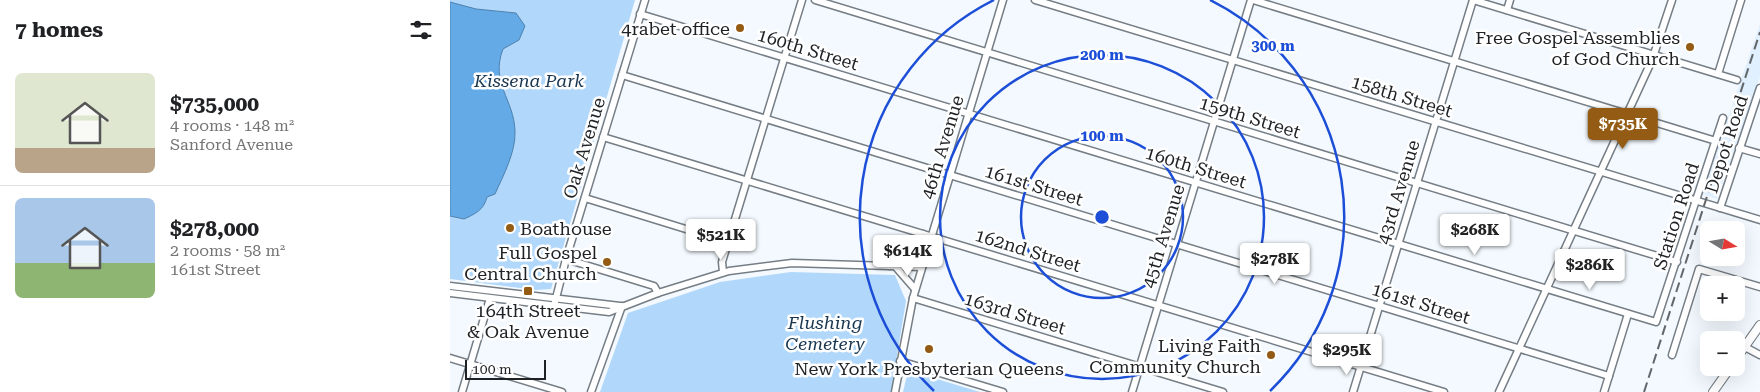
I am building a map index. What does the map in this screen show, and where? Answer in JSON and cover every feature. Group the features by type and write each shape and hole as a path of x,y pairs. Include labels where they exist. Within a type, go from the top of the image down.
{"main road":[{"path":"1745,347 1760,325"},
{"path":"1713,392 1724,376"}],"street":[{"name":"Oak Avenue","path":"554,302 644,0"},
{"path":"723,272 722,262 802,0"},
{"name":"159th Street","path":"814,0 1677,262"},
{"name":"46th Avenue","path":"895,392 912,298 1002,0"},
{"name":"158th Street","path":"1035,0 1760,220"},
{"path":"1252,0 1716,140"},
{"name":"45th Avenue","path":"1132,392 1232,60 1252,0"},
{"path":"1473,0 1737,80"},
{"name":"43rd Avenue","path":"1353,392 1473,0"},
{"path":"1507,10 1510,0"},
{"path":"1499,392 1628,114 1654,55 1672,0"},
{"path":"1718,74 1740,0"},
{"name":"160th Street","path":"640,14 1656,322"},
{"name":"161st Street","path":"622,76 1609,376"},
{"name":"Depot Road","path":"1720,208 1760,88"},
{"name":"Station Road","path":"1656,322 1723,118"},
{"name":"162nd Street","path":"603,137 1444,392"},
{"path":"1739,148 1760,154"},
{"path":"584,198 728,242"},
{"path":"892,266 923,234"},
{"path":"566,259 649,284 654,286 658,293"},
{"path":"450,293 490,298 622,306 723,272 792,263 922,267"},
{"path":"892,266 915,289"},
{"path":"1672,355 1699,269 1760,287"},
{"path":"450,286 554,302"},
{"path":"462,392 490,298"},
{"name":"163rd Street","path":"912,298 1223,392"},
{"path":"591,392 622,306"},
{"path":"1604,392 1628,314"},
{"path":"1745,347 1760,355"},
{"path":"450,358 562,392"},
{"path":"900,361 1003,392"}],"shaded area":[{"path":"1760,24 1760,77 1717,199 1702,194"}],"green space":[{"name":"Kissena Park","path":"450,0 635,0 551,289 535,290 450,279"},
{"name":"Flushing Cemetery","path":"791,272 895,275 906,301 891,392 600,392 628,313 720,282"},
{"path":"907,370 980,392 903,392 907,375 909,375"}],"water":[{"path":"450,2 476,9 516,13 525,26 519,40 503,49 500,61 499,72 501,81 514,120 515,139 511,155 495,194 487,197 484,205 478,211 464,219 450,216"}],"railway":[{"path":"1644,392 1760,32"}],"place":[{"name":"4rabet office","path":"740,28"},
{"name":"Free Gospel Assemblies of God Church","path":"1690,47"},
{"name":"Boathouse","path":"510,228"},
{"name":"Full Gospel Central Church","path":"607,262"},
{"name":"164th Street & Oak Avenue","path":"528,291"},
{"name":"New York Presbyterian Queens","path":"929,349"},
{"name":"Living Faith Community Church","path":"1271,355"}]}
